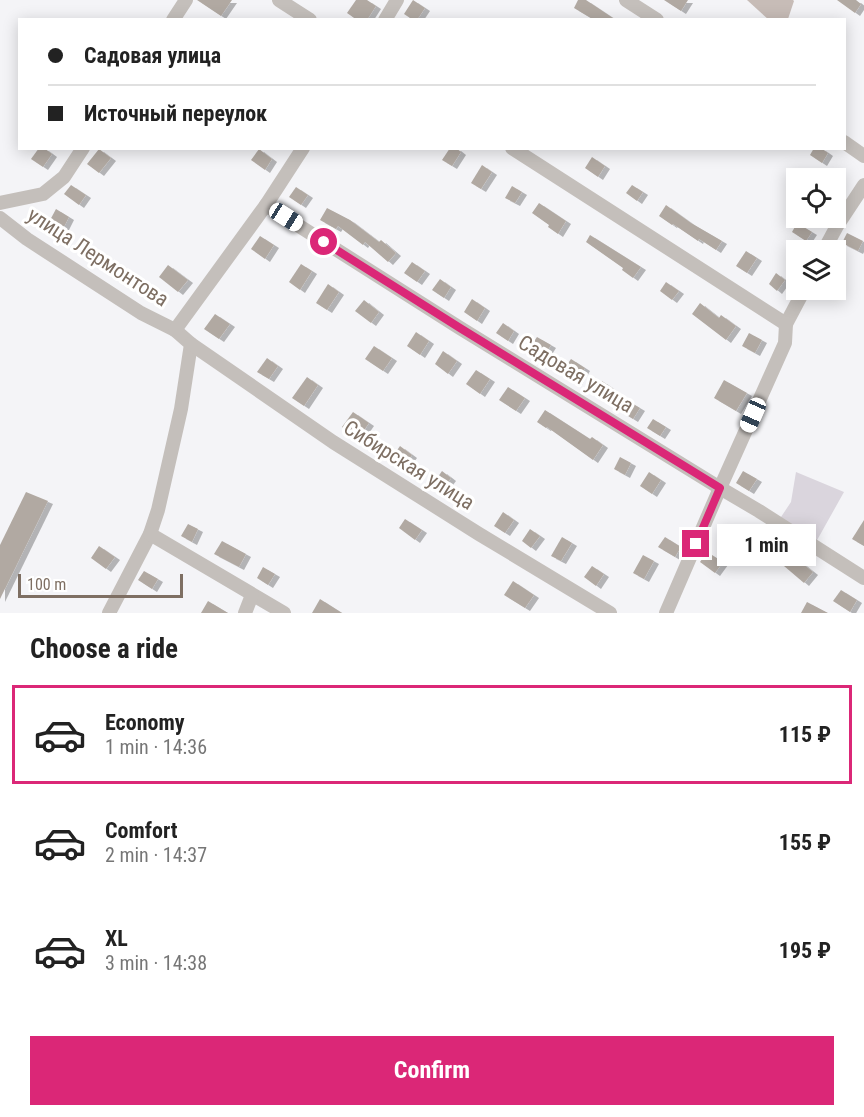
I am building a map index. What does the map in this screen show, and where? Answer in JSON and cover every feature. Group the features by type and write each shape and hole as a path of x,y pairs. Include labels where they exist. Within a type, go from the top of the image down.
{"street":[{"path":"174,18 186,0"},
{"path":"279,0 307,18"},
{"path":"386,18 397,0"},
{"path":"626,0 654,18"},
{"path":"846,143 864,156"},
{"path":"0,203 43,194 64,177 83,150"},
{"path":"175,330 266,205 302,150"},
{"path":"515,150 786,324"},
{"path":"829,240 864,185"},
{"name":"Садовая улица","path":"266,205 450,322 864,578"},
{"name":"улица Лермонтова","path":"0,218 141,313 175,330 191,344"},
{"path":"666,613 785,343 786,324 799,300"},
{"path":"109,613 150,534 158,510 181,409 191,344"},
{"name":"Сибирская улица","path":"191,344 333,442 610,613"},
{"path":"150,534 284,613"},
{"path":"245,613 252,595"}],"shaded area":[{"path":"747,0 794,1 788,18 767,18"},
{"path":"796,472 844,492 816,542 779,520 791,502"}],"building":[{"path":"197,0 232,0 221,16"},
{"path":"356,0 367,0 376,6 368,18 354,18 347,13"},
{"path":"413,0 425,8 418,18 410,18 404,14"},
{"path":"578,0 586,0 613,18 591,18 574,8"},
{"path":"664,0 688,0 681,11"},
{"path":"837,0 856,0 861,4 855,13"},
{"path":"38,150 47,150 52,154 43,167 31,159"},
{"path":"98,150 111,158 99,173 87,164"},
{"path":"258,150 272,159 265,170 251,160"},
{"path":"449,150 461,152 452,166 442,160"},
{"path":"813,150 824,150 828,153 822,163 810,155"},
{"path":"592,157 605,166 598,177 585,168"},
{"path":"482,165 492,172 481,189 471,183"},
{"path":"71,185 86,195 79,205 64,194"},
{"path":"632,185 643,192 637,201 626,193"},
{"path":"512,186 522,192 515,203 505,198"},
{"path":"296,187 308,195 301,205 289,197"},
{"path":"539,203 566,221 558,234 532,213"},
{"path":"666,205 722,241 716,250 659,216"},
{"path":"327,208 350,220 379,242 381,240 396,253 388,262 365,242 363,245 338,226 336,229 320,220"},
{"path":"56,209 69,217 63,229 49,222"},
{"path":"794,228 805,228 812,232 804,240 792,232"},
{"path":"847,233 863,241 858,251 846,245 846,240 844,240"},
{"path":"590,235 641,267 633,278 622,270 623,268 586,242"},
{"path":"260,236 274,245 265,259 251,249"},
{"path":"746,251 757,258 747,273 736,266"},
{"path":"412,262 425,271 417,282 404,273"},
{"path":"301,264 312,271 300,290 289,282"},
{"path":"168,265 188,280 178,292 159,277"},
{"path":"776,273 785,280 777,291 769,284"},
{"path":"440,279 451,287 444,298 432,290"},
{"path":"666,282 679,291 672,300 660,291"},
{"path":"328,284 339,292 327,310 316,303"},
{"path":"472,299 485,308 477,321 464,312"},
{"path":"364,300 379,312 371,323 355,311"},
{"path":"700,303 719,318 721,315 736,326 726,340 692,314"},
{"path":"215,314 230,324 219,339 204,329"},
{"path":"503,323 514,331 508,341 496,333"},
{"path":"416,332 429,341 420,355 407,346"},
{"path":"749,333 762,340 755,353 742,346"},
{"path":"537,337 551,345 541,361 527,352"},
{"path":"374,346 392,358 383,371 365,359"},
{"path":"443,351 457,361 448,374 435,364"},
{"path":"267,358 278,366 269,379 257,372"},
{"path":"571,359 585,368 577,382 562,372"},
{"path":"476,370 490,379 480,394 466,384"},
{"path":"307,377 318,385 304,406 292,398"},
{"path":"724,380 747,393 736,411 714,398"},
{"path":"602,381 615,390 613,392 640,408 633,419 595,391"},
{"path":"508,387 525,398 516,411 499,400"},
{"path":"545,410 603,445 593,460 537,422"},
{"path":"353,412 369,423 358,439 342,427"},
{"path":"653,419 666,427 660,436 647,428"},
{"path":"400,446 412,455 401,470 389,462"},
{"path":"620,457 631,463 625,475 614,469"},
{"path":"442,471 451,478 442,490 433,484"},
{"path":"743,471 757,479 749,491 736,483"},
{"path":"649,472 661,480 652,494 640,486"},
{"path":"26,492 48,501 0,599 0,545"},
{"path":"503,512 514,520 505,533 494,526"},
{"path":"405,519 422,530 415,540 399,528"},
{"path":"864,520 864,546 852,539"},
{"path":"188,524 198,529 192,542 181,536"},
{"path":"741,525 756,533 746,552 731,544"},
{"path":"530,529 540,536 531,548 522,541"},
{"path":"562,537 572,543 561,561 551,556"},
{"path":"665,537 681,547 675,557 658,547"},
{"path":"222,541 246,554 239,567 214,554"},
{"path":"99,546 115,557 106,569 91,558"},
{"path":"707,552 723,562 715,573 700,562"},
{"path":"643,555 654,561 644,579 633,573"},
{"path":"793,556 813,572 804,583 784,566"},
{"path":"592,566 604,574 596,586 584,577"},
{"path":"263,567 275,574 268,585 257,578"},
{"path":"144,571 158,579 152,589 138,580"},
{"path":"513,581 534,595 525,608 504,595"},
{"path":"841,590 857,600 850,612 833,601"},
{"path":"320,599 342,613 312,613"},
{"path":"208,601 228,613 201,613"},
{"path":"807,602 828,613 801,613"}],"route":[{"path":"324,242 720,488 696,544"}]}
